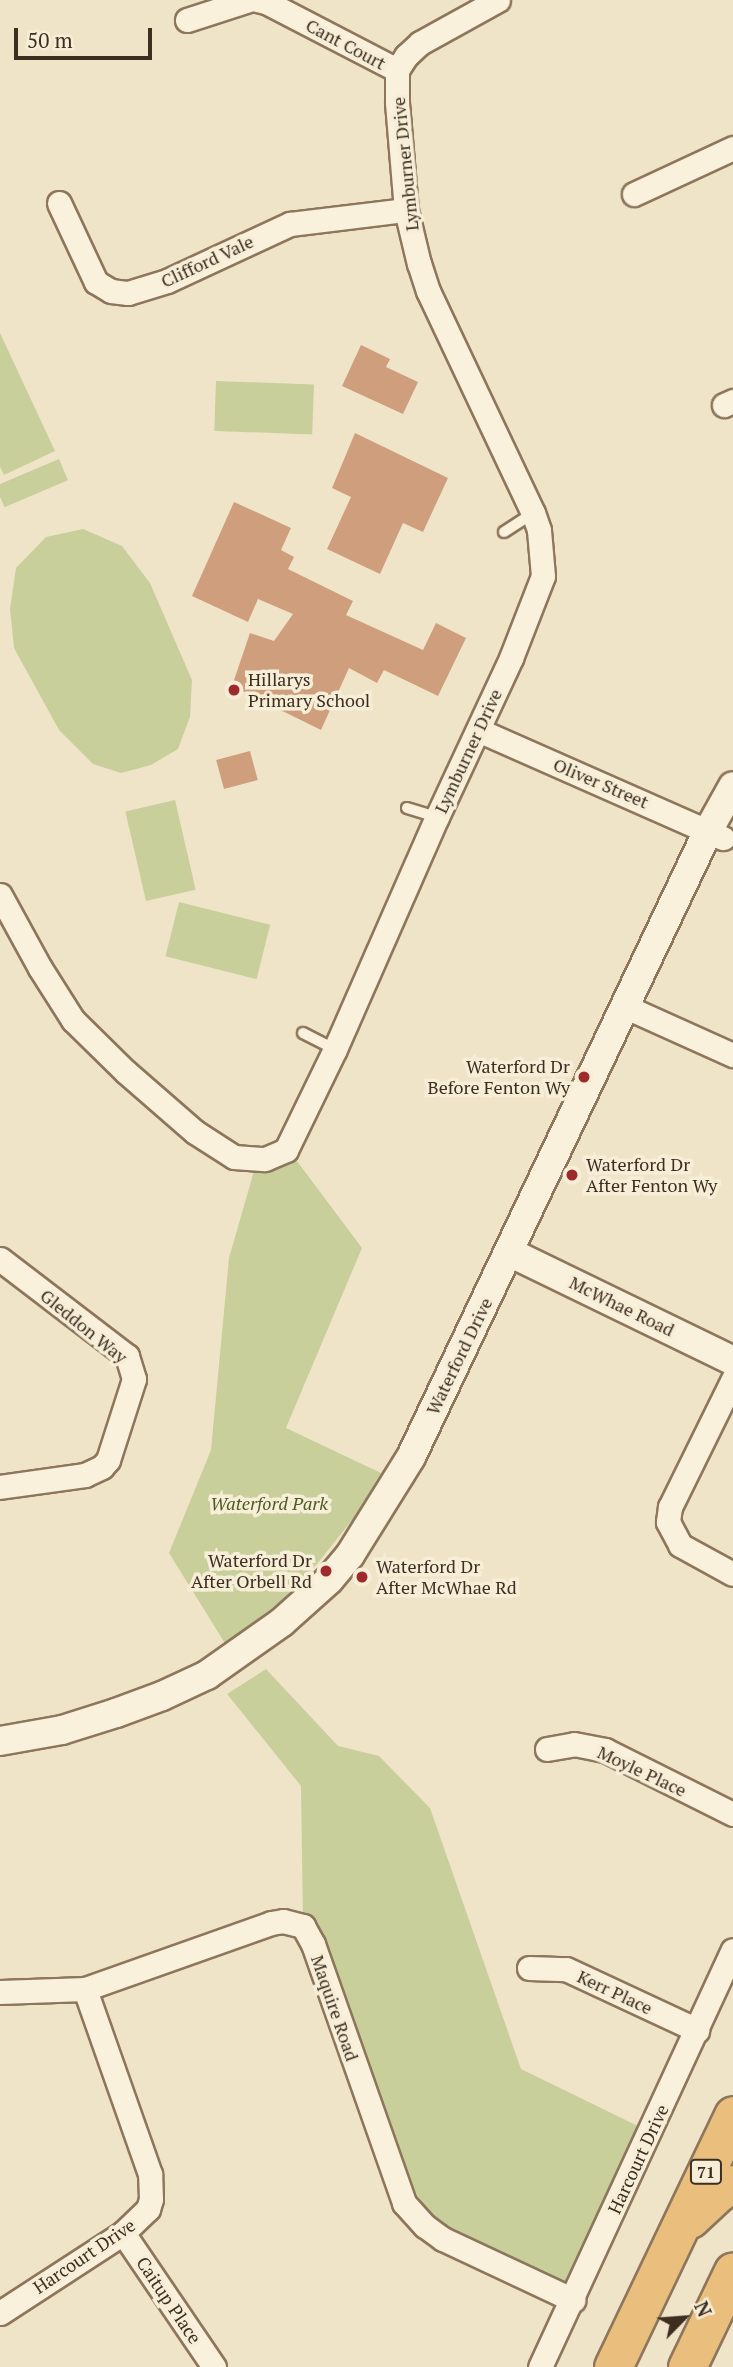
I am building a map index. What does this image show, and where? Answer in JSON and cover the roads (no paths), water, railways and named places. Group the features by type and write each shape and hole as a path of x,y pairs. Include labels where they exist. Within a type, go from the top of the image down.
{"highway":[{"name":"71","path":"613,2367 733,2115"},
{"path":"679,2230 719,2192 733,2184"},
{"path":"687,2367 733,2271"}],"street":[{"path":"187,20 249,0"},
{"name":"Cant Court","path":"257,0 266,2 397,70"},
{"path":"397,70 420,43 498,0"},
{"name":"Lymburner Drive","path":"0,895 59,1000 89,1038 195,1132 234,1157 265,1159 286,1150 335,1049 538,596 543,576 542,550 533,513 428,291 406,210 397,70"},
{"path":"634,194 733,148"},
{"name":"Clifford Vale","path":"59,203 96,282 111,291 128,293 167,281 290,224 406,210"},
{"name":"Oliver Street","path":"478,730 721,829"},
{"name":"Waterford Drive","path":"0,1741 24,1739 94,1720 162,1696 207,1675 282,1622 329,1580 350,1555 398,1482 521,1248 721,829 733,786"},
{"path":"633,1010 733,1055"},
{"name":"Waterford Drive","path":"0,1757 51,1748 126,1726 203,1694 239,1674 276,1647 332,1598 377,1544 444,1433 521,1248"},
{"name":"McWhae Road","path":"521,1248 733,1343"},
{"name":"McWhae Road","path":"521,1248 733,1361"},
{"name":"Gleddon Way","path":"0,1259 127,1356 134,1378 108,1460 102,1467 85,1475 0,1487"},
{"path":"733,1379 670,1507 668,1522 680,1545 733,1574"},
{"name":"Moyle Place","path":"547,1749 574,1744 605,1750 733,1814"},
{"name":"Maquire Road","path":"0,1992 85,1989 271,1923 283,1921 303,1926 313,1944 404,2203 425,2226 443,2239 573,2300"},
{"name":"Harcourt Drive","path":"540,2367 733,1950"},
{"name":"Kerr Place","path":"529,1968 566,1969 697,2030"},
{"name":"Harcourt Drive","path":"0,2313 123,2233 148,2209 151,2199 150,2174 85,1989"},
{"name":"Caitup Place","path":"123,2233 214,2367"}],"lane":[{"path":"504,532 533,513"},
{"path":"407,807 437,817"},
{"path":"303,1033 335,1049"}],"place":[{"name":"Hillarys Primary School","path":"234,690"},
{"name":"Waterford Dr Before Fenton Wy","path":"584,1077"},
{"name":"Waterford Dr After Fenton Wy","path":"572,1175"},
{"name":"Waterford Dr After Orbell Rd","path":"326,1571"},
{"name":"Waterford Dr After McWhae Rd","path":"362,1577"}],"park label":[{"name":"Waterford Park","path":"269,1503"}]}
